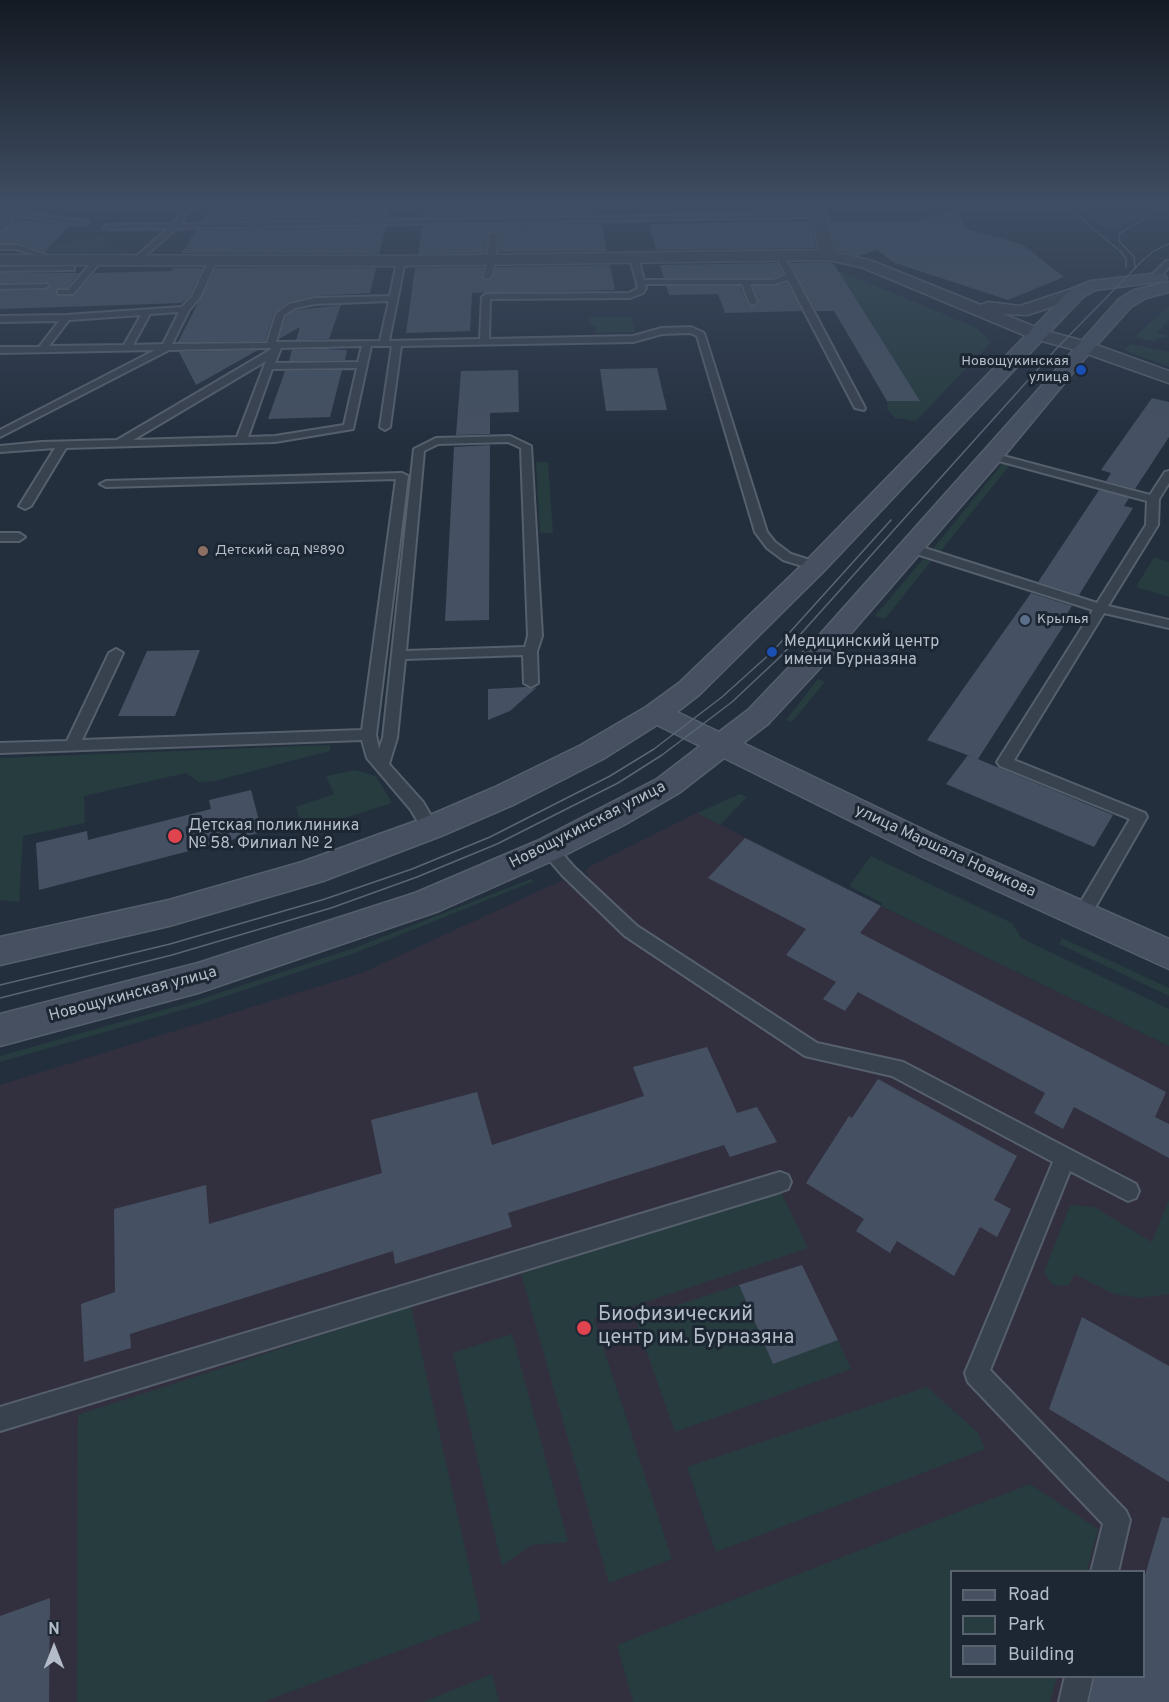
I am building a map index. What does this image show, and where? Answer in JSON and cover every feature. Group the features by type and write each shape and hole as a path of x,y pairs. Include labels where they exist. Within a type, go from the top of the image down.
{"main road":[{"path":"0,951 169,913 310,872 430,828 504,796 592,752 656,713 689,688 815,566 1077,293 1091,286 1104,283"},
{"name":"Новощукинская улица","path":"0,1030 198,978 427,902 549,849 668,786 758,717 824,647 1085,347 1131,298 1151,290 1169,287"},
{"name":"улица Маршала Новикова","path":"656,713 721,747 935,849 1169,955"}],"street":[{"path":"915,283 1037,334 1085,347 1169,377"},
{"path":"951,298 973,304 1020,311 1077,293"}],"lane":[{"path":"74,283 65,292 86,292"},
{"path":"0,434 166,348 185,309 195,297 202,283"},
{"path":"384,343 396,283"},
{"path":"484,342 486,293 630,295 640,291 642,288 640,283"},
{"path":"746,283 753,302"},
{"path":"795,283 860,408"},
{"path":"0,287 45,286"},
{"path":"241,440 269,366 280,314 292,306 315,301 393,298"},
{"path":"0,319 66,318 185,309"},
{"path":"126,349 146,313"},
{"path":"42,349 66,318"},
{"path":"0,350 274,348 384,343 633,339 662,331 691,330 701,335 761,532 771,545 786,557 815,566"},
{"path":"385,427 397,343"},
{"path":"0,449 275,439 349,427 368,344"},
{"path":"118,444 274,348"},
{"path":"269,366 362,365"},
{"path":"381,764 390,738 419,449 436,441 510,439 526,446 535,636 530,651 531,683"},
{"path":"25,506 62,445"},
{"path":"992,456 1154,499"},
{"path":"1082,915 1139,817 1005,762 1152,525 1154,499 1169,474"},
{"path":"106,484 402,476 369,735 372,754 417,806 430,828"},
{"path":"0,537 19,537"},
{"path":"911,548 1100,608 1169,624"},
{"path":"398,655 530,651"},
{"path":"71,747 116,653"},
{"path":"0,748 369,735"},
{"path":"549,849 568,871 631,931 812,1050 896,1068 1128,1191"},
{"path":"1065,1157 977,1373 1117,1520 1104,1570"},
{"path":"0,1419 780,1182"},
{"path":"1073,1702 1079,1678"}],"shaded area":[{"name":"Биофизический центр им. Бурназяна","path":"697,813 881,906 1169,1046 1169,1702 0,1702 0,1085 362,973 563,880 571,886 589,875 585,871"}],"green space":[{"path":"845,283 869,283 977,328 991,342 916,421 895,418 888,410 887,401 919,401"},
{"path":"1169,306 1169,320 1157,333 1169,336 1151,341 1134,337"},
{"path":"589,317 632,317 635,332 596,333 595,326 590,325"},
{"path":"1130,344 1169,352 1169,367 1124,350"},
{"path":"536,462 548,462 553,533 540,533"},
{"path":"1003,463 1010,465 940,552 932,550"},
{"path":"1154,557 1169,562 1169,597 1136,587"},
{"path":"923,559 931,561 885,619 875,616"},
{"path":"818,679 825,682 792,722 786,720"},
{"path":"330,745 330,751 214,781 199,782 186,773 84,796 85,823 23,836 19,902 0,900 0,758"},
{"path":"355,770 376,776 392,803 304,831 296,807 334,794 326,776"},
{"path":"740,794 747,797 720,825 697,813"},
{"path":"871,856 1012,923 1021,938 1169,1009 1169,1046 881,906 882,903 849,886"},
{"path":"531,879 534,881 355,953 196,1006 0,1062 0,1056 195,1001 354,948"},
{"path":"1062,938 1169,988 1169,996 1059,944"},
{"path":"781,1192 808,1248 594,1319 672,1559 609,1583 521,1274"},
{"path":"1169,1199 1169,1294 1139,1298 1114,1294 1074,1274 1068,1286 1053,1285 1044,1272 1070,1205 1094,1207 1152,1242"},
{"path":"739,1285 773,1363 838,1340 851,1369 675,1432 635,1319"},
{"path":"411,1306 481,1620 263,1702 77,1702 78,1415"},
{"path":"512,1334 568,1542 531,1545 502,1566 453,1353"},
{"path":"927,1387 978,1433 985,1449 716,1552 687,1467"},
{"path":"1030,1484 1098,1529 1087,1570 950,1570 950,1678 1057,1678 1050,1702 633,1702 617,1645"},
{"path":"492,1674 499,1702 423,1702 477,1680"}],"building":[{"path":"49,283 71,283 67,288 56,290 58,296 73,296 84,283 196,283 190,295 182,303 0,309 0,291 45,290 51,287"},
{"path":"208,283 372,283 370,293 315,296 288,302 274,313 265,341 178,342"},
{"path":"413,283 614,283 615,290 472,293 470,331 406,333"},
{"path":"787,283 802,311 725,313 718,294 669,295 666,286 740,286 747,303 753,307 759,303 753,286"},
{"path":"801,283 846,283 920,401 887,401 834,311 816,311"},
{"path":"957,283 1048,283 1008,300"},
{"path":"341,305 329,339 296,340 300,327 279,339 286,316 296,310"},
{"path":"258,350 196,385 179,352"},
{"path":"292,350 347,350 345,360 289,361"},
{"path":"657,368 667,410 606,411 600,369"},
{"path":"342,370 330,417 268,419 285,371"},
{"path":"518,370 519,412 490,413 490,434 456,435 461,371"},
{"path":"1152,398 1169,402 1169,437 1135,489 1106,481 1111,473 1101,470"},
{"path":"490,445 489,620 445,621 454,447"},
{"path":"1099,490 1129,498 1124,506 1133,508 1079,595 1038,582"},
{"path":"1031,593 1072,606 1064,618 1068,619 978,759 927,740"},
{"path":"200,650 175,716 118,716 147,651"},
{"path":"527,687 532,689 537,687 510,711 488,720 488,689"},
{"path":"968,755 1113,815 1094,847 946,784"},
{"name":"Детская поликлиника № 58. Филиал № 2","path":"251,790 262,832 39,890 36,843 87,831 88,840 211,809 209,800"},
{"path":"745,838 881,906 860,933 1166,1092 1155,1117 1169,1124 1169,1158 1074,1107 1063,1129 1034,1113 1045,1093 858,992 845,1011 823,999 836,982 786,955 806,929 708,878"},
{"path":"707,1047 737,1113 757,1107 777,1142 730,1157 724,1145 508,1213 512,1227 395,1264 393,1251 130,1334 131,1348 84,1362 81,1304 115,1292 114,1209 206,1185 209,1224 382,1173 371,1120 477,1092 492,1145 644,1096 633,1067"},
{"path":"878,1079 1017,1156 994,1200 1011,1209 997,1237 980,1227 954,1276 897,1241 890,1253 856,1231 864,1219 806,1183 849,1116 852,1118"},
{"path":"802,1265 838,1340 773,1364 739,1285"},
{"path":"1082,1317 1169,1366 1169,1482 1049,1409"},
{"path":"1162,1517 1169,1518 1169,1702 1089,1702 1095,1678 1145,1678 1145,1575"},
{"path":"50,1598 49,1702 0,1702 0,1616"}],"tram line":[{"path":"0,998 172,955 331,908 417,877 497,844 618,783 662,755 732,702 781,656 1056,349 1120,283"},
{"path":"0,985 170,944 325,899 412,869 490,837 610,776 654,749 722,697 772,652 891,520"}],"place":[{"name":"Новощукинская улица","path":"1081,370"},
{"name":"Детский сад №890","path":"203,551"},
{"name":"Крылья","path":"1025,620"},
{"name":"Медицинский центр имени Бурназяна","path":"772,652"},
{"name":"Детская поликлиника № 58. Филиал № 2","path":"175,836"},
{"name":"Биофизический центр им. Бурназяна","path":"584,1328"}]}
